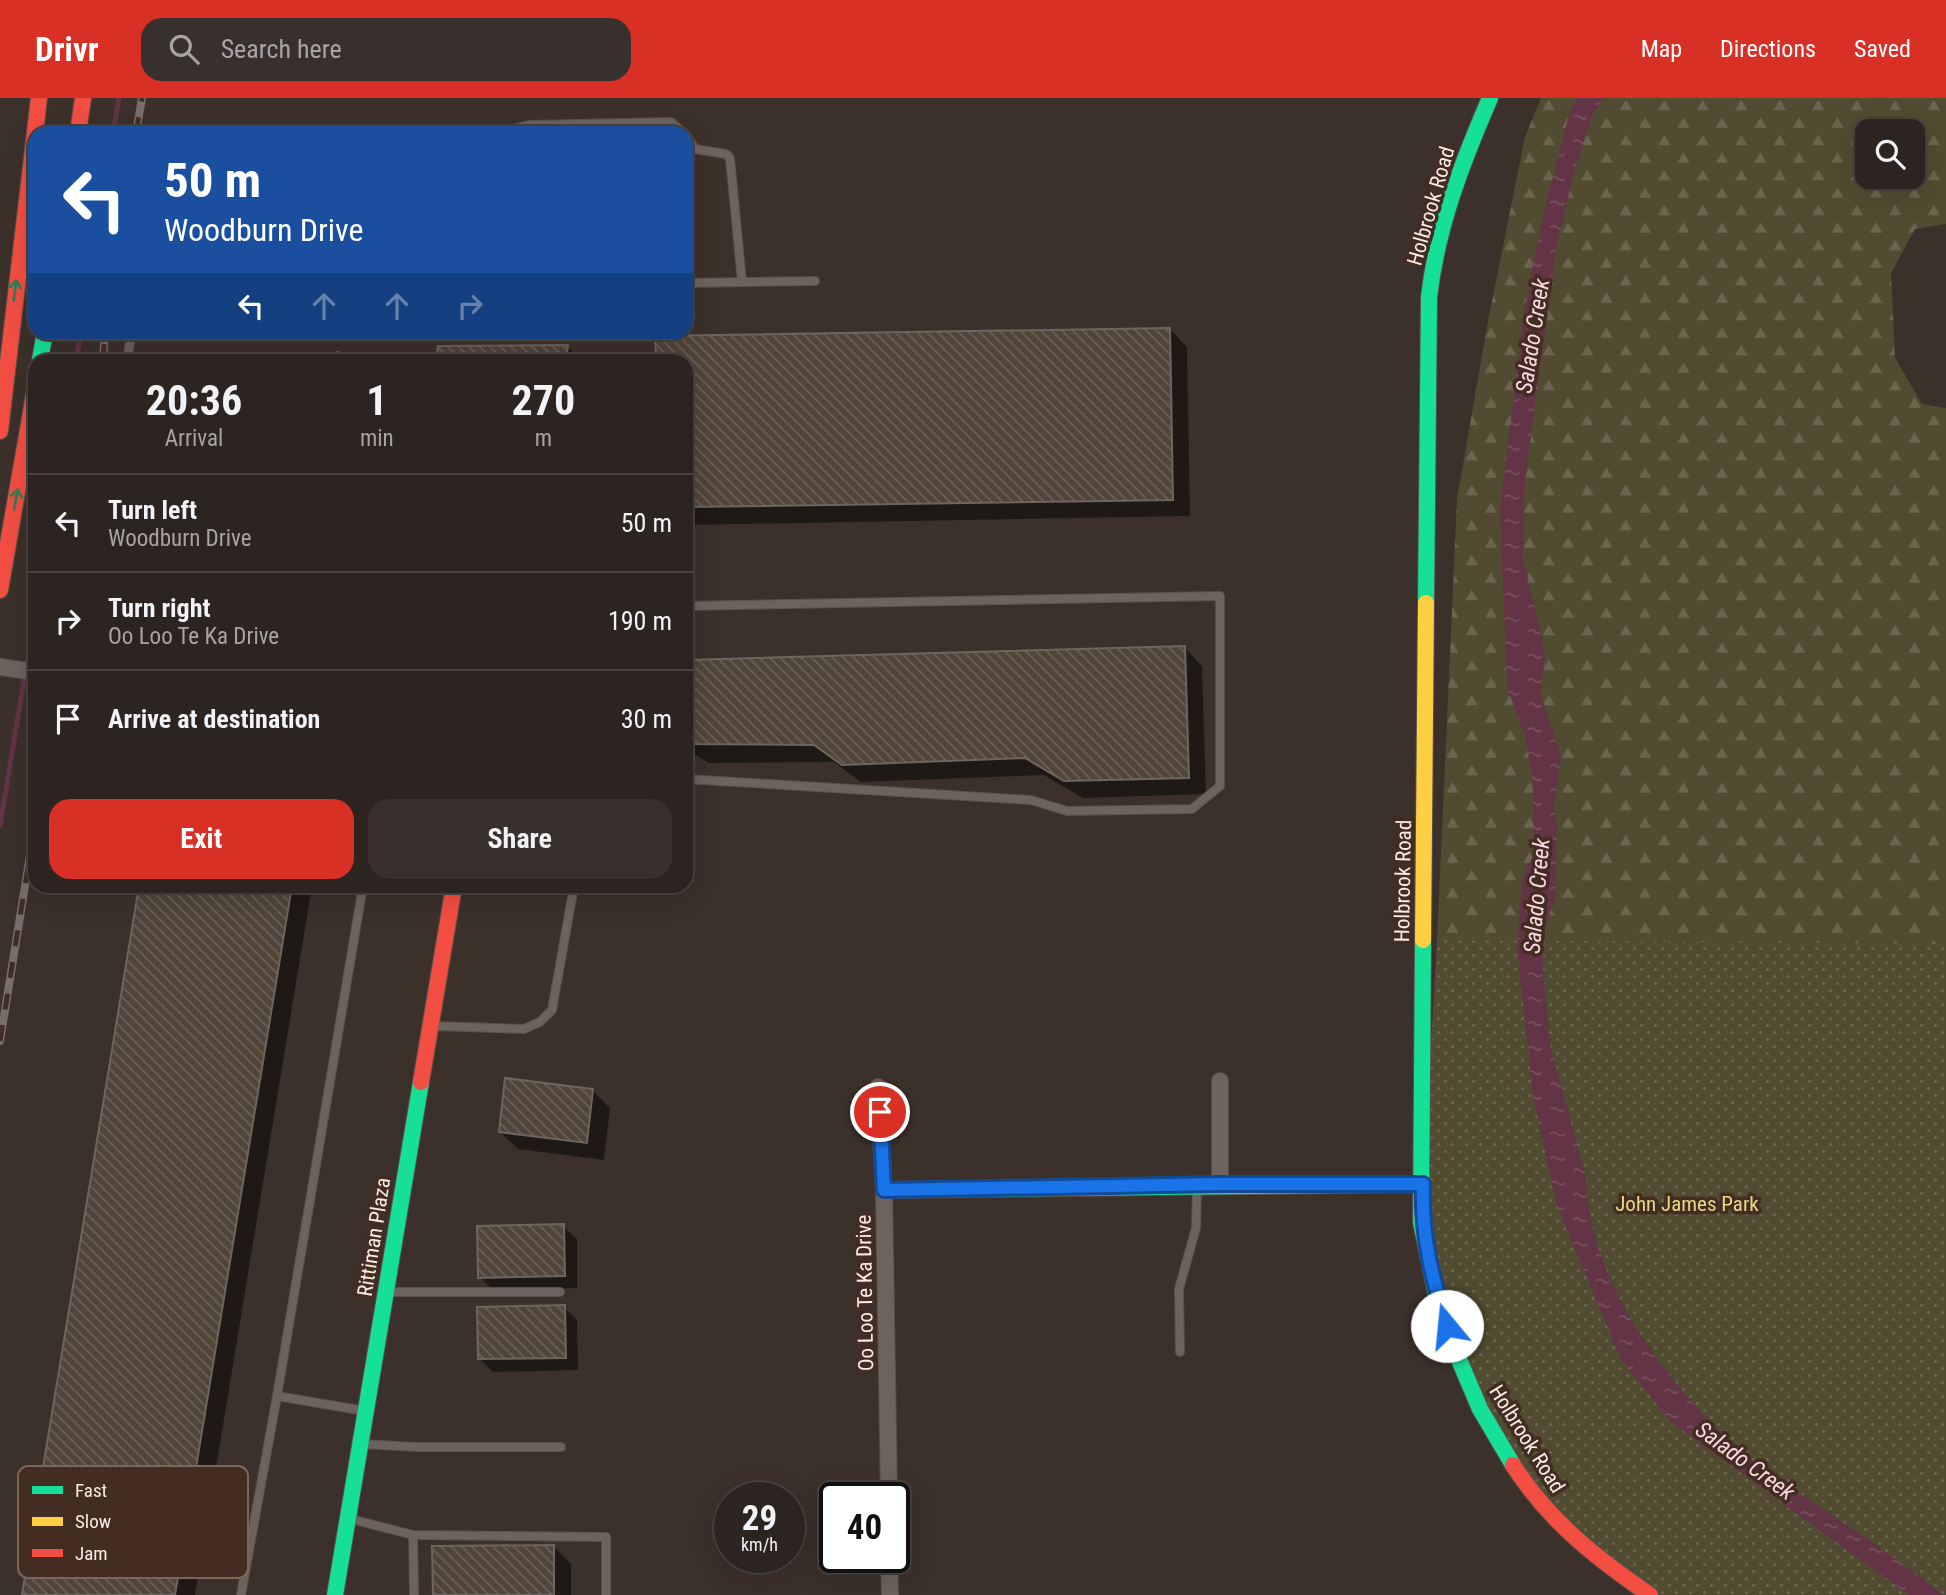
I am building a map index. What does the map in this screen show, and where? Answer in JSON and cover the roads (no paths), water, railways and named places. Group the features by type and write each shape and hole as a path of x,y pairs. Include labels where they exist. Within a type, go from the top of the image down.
{"main road":[{"path":"35,126 38,98"},
{"path":"79,126 83,98"},
{"name":"Holbrook Road","path":"1490,98 1452,197 1431,269 1429,297 1429,559 1422,923 1422,1222 1428,1265 1452,1345 1470,1388 1498,1439 1543,1507 1578,1542 1650,1595"},
{"path":"0,431 28,186"},
{"path":"0,590 28,428"},
{"name":"Rittiman Plaza","path":"335,1595 453,893"},
{"path":"884,1190 1197,1184 1423,1184"}],"street":[{"path":"8,668 28,671"},
{"path":"1220,1081 1220,1184"},
{"name":"Oo Loo Te Ka Drive","path":"878,1087 884,1190 889,1482"},
{"path":"890,1573 890,1595"}],"lane":[{"path":"525,126 671,122 676,126"},
{"path":"693,146 695,149 726,154 730,158 742,282"},
{"path":"693,283 815,281"},
{"path":"693,606 1220,596 1220,786 1192,809 1067,811 1031,800 693,779"},
{"path":"248,1556 362,893"},
{"path":"430,1026 524,1029 540,1022 552,1010 573,893"},
{"path":"1180,1352 1179,1289 1196,1228 1197,1184"},
{"path":"386,1292 560,1292"},
{"path":"277,1396 366,1411"},
{"path":"360,1443 415,1447 561,1447"},
{"path":"347,1518 383,1524 413,1535 606,1537 606,1595"},
{"path":"413,1535 414,1595"}],"water":[{"name":"Salado Creek","path":"1578,98 1603,98 1592,116 1575,169 1557,243 1525,480 1523,558 1545,653 1541,695 1561,757 1554,807 1557,829 1555,900 1544,928 1543,968 1550,1045 1586,1178 1591,1219 1602,1259 1620,1298 1667,1372 1696,1406 1761,1468 1877,1546 1943,1595 1909,1595 1670,1421 1621,1359 1557,1206 1533,1095 1517,948 1522,878 1534,854 1533,782 1525,735 1507,688 1500,509 1523,318 1542,220 1570,111"}],"waterway":[{"path":"114,126 119,98"},
{"path":"77,354 80,340"},
{"path":"0,826 28,656"}],"railway":[{"path":"137,126 142,98"},
{"path":"103,354 104,340"},
{"path":"0,1041 28,867"}],"park label":[{"name":"John James Park","path":"1687,1204"}]}
